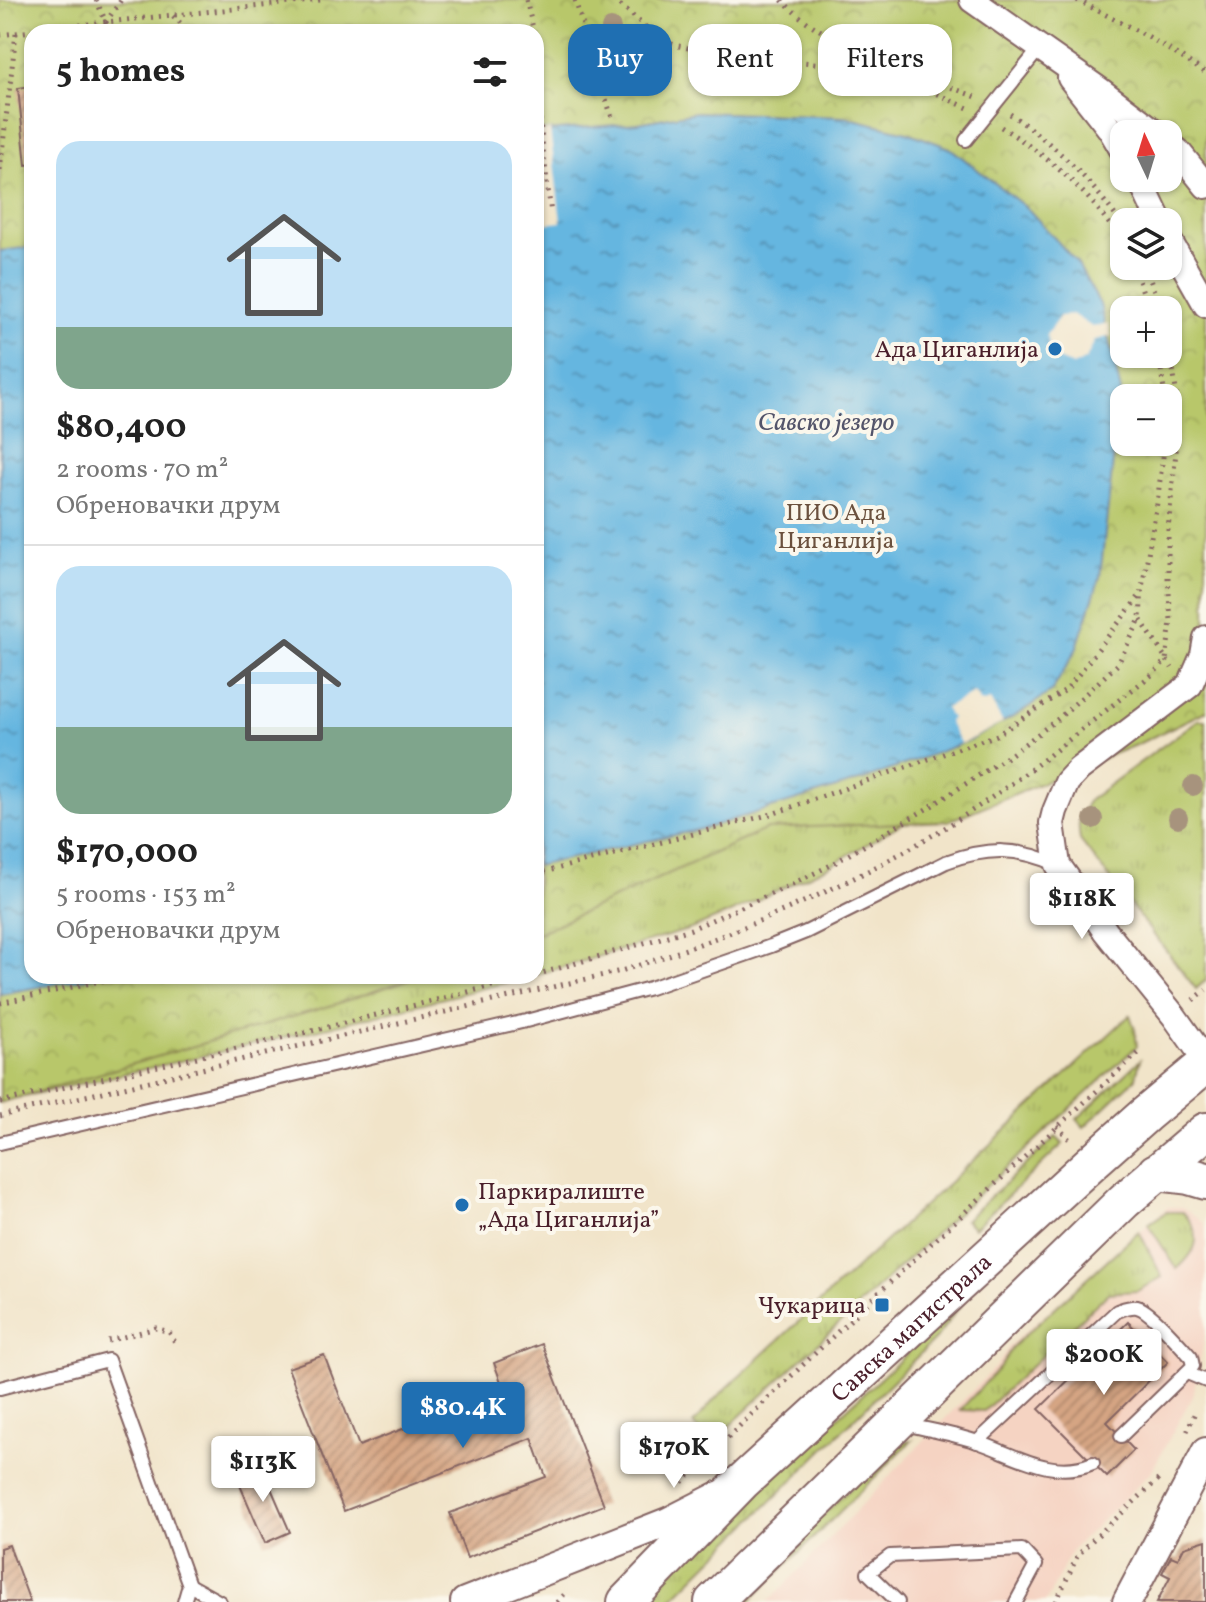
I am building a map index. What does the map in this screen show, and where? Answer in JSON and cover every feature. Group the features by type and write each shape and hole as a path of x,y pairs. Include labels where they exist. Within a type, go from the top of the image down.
{"main road":[{"name":"Савска магистрала","path":"626,1602 742,1482 1091,1163 1206,1063"},
{"path":"713,1602 1124,1201 1206,1131"},
{"path":"1156,1172 1206,1181"}],"street":[{"path":"972,0 1140,120"},
{"path":"1040,48 1068,76 1110,129"},
{"path":"1182,156 1206,186"},
{"path":"1182,263 1206,305"},
{"path":"1206,638 1198,685 1079,769 1067,782 1052,823 1058,865 1106,932 1174,1016 1206,1063"},
{"path":"1127,1602 1198,1458"},
{"path":"465,1602 668,1522 742,1482"}],"lane":[{"path":"966,140 1040,48"},
{"path":"0,1143 526,1021 650,988 806,932 964,855 1005,850 1026,853 1058,865"},
{"path":"977,1442 1117,1311 1136,1306 1144,1310 1191,1357 1193,1366 1121,1436"},
{"path":"0,1388 108,1360 189,1585 184,1602"},
{"path":"1187,1373 1206,1381"},
{"path":"897,1422 977,1442 1038,1466 1076,1468 1093,1463"},
{"path":"898,1602 868,1573 890,1556 1022,1550 1036,1565 1016,1602"},
{"path":"189,1585 220,1602"}],"path":[{"path":"96,0 106,22"},
{"path":"106,22 121,0"},
{"path":"90,24 321,0"},
{"path":"526,0 532,24"},
{"path":"575,0 613,121"},
{"path":"614,0 655,35 674,45 712,53 875,71 942,95 985,117 1041,153 1087,196 1110,225"},
{"path":"782,0 811,24 848,45 994,104 1036,132 1072,164 1110,209"},
{"path":"1077,0 1149,37 1206,73"},
{"path":"172,15 182,24"},
{"path":"0,35 24,32"},
{"path":"0,170 16,33"},
{"path":"544,157 551,214"},
{"path":"0,1116 621,971 714,940 855,877 977,807 1044,760 1153,674 1166,660 1171,621 1168,530 1177,442 1173,368"},
{"path":"544,972 691,929 793,884 933,805 1051,725 1118,664 1140,619 1163,456"},
{"path":"544,872 772,814 997,735 1067,689 1142,593"},
{"path":"1140,619 1173,670 1198,685"},
{"path":"0,1003 87,984"},
{"path":"0,1102 316,1030 498,984"},
{"path":"1193,1000 1206,990"},
{"path":"682,1482 762,1403 1142,1050"},
{"path":"1057,1126 1069,1139"},
{"path":"1196,1410 1198,1458"},
{"path":"1056,1602 1077,1557 1161,1478 1166,1467"}],"shaded area":[{"path":"1168,1207 1182,1207 1203,1222 1206,1228 1206,1331 1193,1395 1151,1472 1072,1550 1046,1602 768,1602 997,1365 1010,1345"}],"green space":[{"name":"Савско језеро","path":"0,0 1206,0 1206,711 1138,744 948,821 767,829 544,930 544,24 24,24 24,984 395,984 0,1103"},
{"path":"1198,720 1206,720 1206,980 1196,989 1080,840 1079,823 1089,800"},
{"path":"933,805 831,865 732,912 691,929 544,973 544,864 707,828"},
{"path":"92,984 500,984 316,1030 0,1102"},
{"path":"1130,1015 1137,1046 710,1444 693,1424 715,1399"},
{"path":"1140,1060 1136,1078 1084,1127 1077,1119"},
{"path":"1056,1137 1063,1144 974,1228 965,1220"},
{"path":"1166,1212 1183,1212 1196,1235 1194,1249 1177,1269 1148,1224"},
{"path":"1139,1231 1162,1277 1137,1291 1108,1293 984,1411 960,1410 1000,1367 1013,1346"},
{"path":"963,1302 935,1339 669,1602 643,1602 687,1556"},
{"path":"912,1440 749,1602 732,1602 898,1443"}],"water":[{"name":"Савско језеро","path":"696,112 845,117 907,132 950,148 1029,210 1077,263 1100,304 1110,345 1110,368 1115,368 1119,384 1110,384 1110,456 1114,456 1100,577 1076,650 1052,691 1015,716 968,741 866,779 706,828 544,864 544,131 638,123"},
{"path":"24,248 24,984 54,984 0,994 0,251"}],"pier":[{"path":"550,130 561,222 545,224 544,216 544,131"},
{"path":"1072,314 1092,327 1109,324 1110,336 1095,340 1086,359 1073,366 1052,356 1046,335 1060,316"},
{"path":"974,693 981,703 990,700 1003,723 961,744 948,722 951,718 945,708"}],"building":[{"path":"24,87 24,146 18,88"},
{"path":"1128,1322 1168,1362 1107,1422 1134,1450 1107,1477 1039,1409"},
{"path":"542,1344 604,1505 467,1558 450,1513 546,1477 532,1438 344,1511 288,1368 324,1355 359,1446 504,1390 494,1363"},
{"path":"261,1465 290,1532 265,1543 236,1476"},
{"path":"1206,1540 1206,1602 1157,1602 1170,1577 1162,1573 1171,1556 1178,1559 1184,1547"},
{"path":"9,1545 30,1602 0,1602 0,1548"}],"place":[{"name":"Ада Циганлија","path":"1055,349"},
{"name":"Паркиралиште „Ада Циганлија”","path":"462,1205"},
{"name":"Чукарица","path":"882,1305"}],"park label":[{"name":"ПИО Ада Циганлија","path":"836,526"}]}
